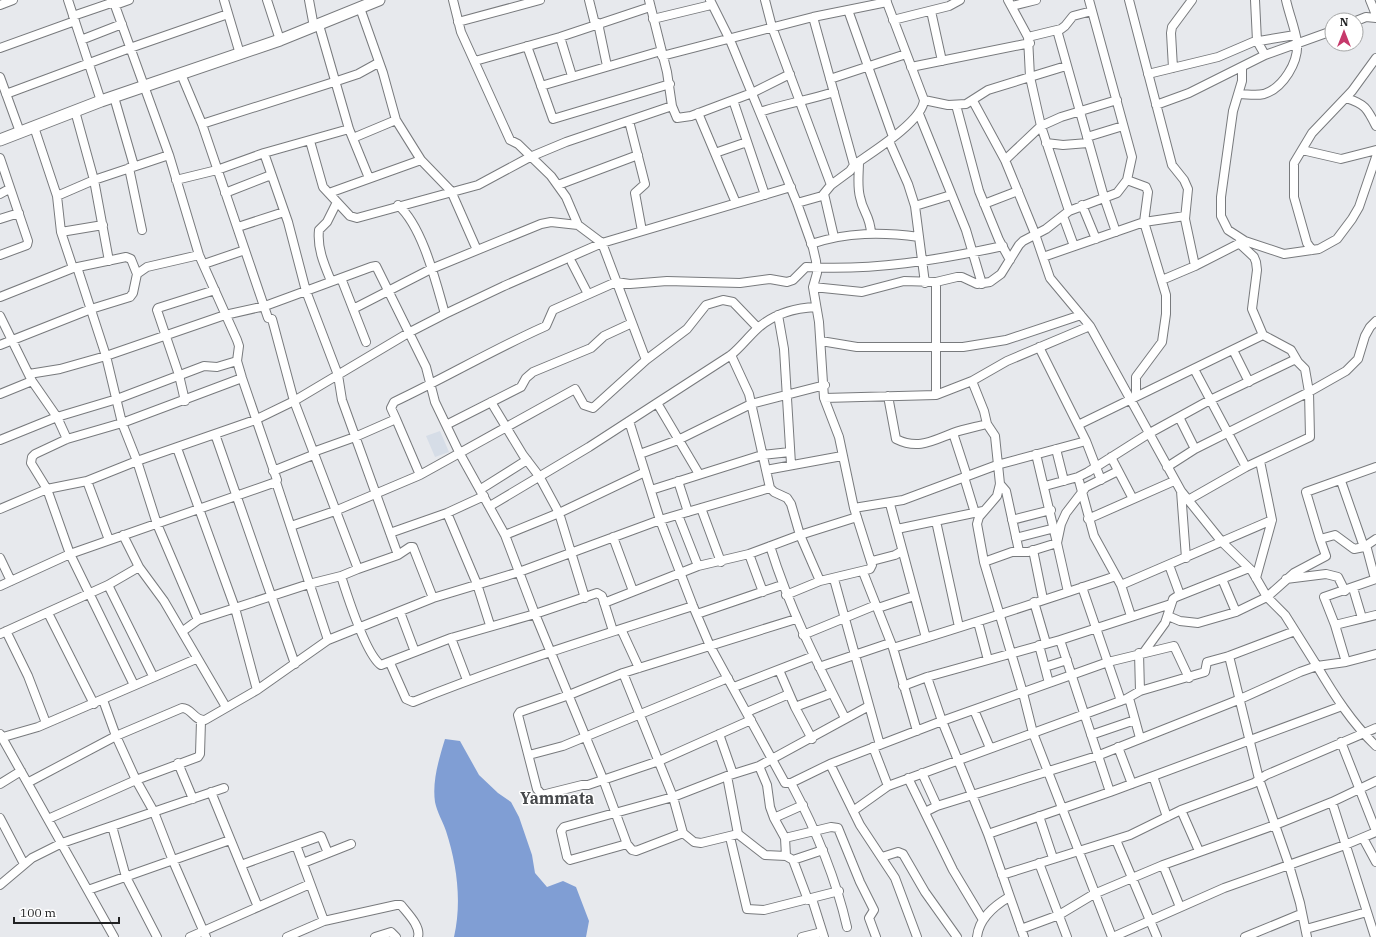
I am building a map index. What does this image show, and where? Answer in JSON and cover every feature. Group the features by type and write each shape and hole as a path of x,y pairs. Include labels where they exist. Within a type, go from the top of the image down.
{"street":[{"path":"0,5 13,0"},
{"path":"68,0 101,102"},
{"path":"0,48 114,2 129,0"},
{"path":"224,0 240,54"},
{"path":"267,0 280,40"},
{"path":"309,0 316,26 337,81 349,129 369,178"},
{"path":"0,140 114,97 280,40 379,0"},
{"path":"453,0 458,22 510,140 518,144 558,184 578,225 602,243 646,360"},
{"path":"458,22 540,0"},
{"path":"589,0 597,24 607,66"},
{"path":"765,0 772,27 832,185"},
{"path":"1036,0 1010,3 1029,40 1030,77 1041,126 1074,246"},
{"path":"813,287 862,292 904,281 925,283 962,277 976,284 990,282 1001,274 1019,245 1046,229 1066,213 1082,205 1117,193 1127,180 1132,157 1089,0"},
{"path":"1129,0 1172,164 1187,185 1188,193 1185,216 1195,266"},
{"path":"1173,68 1172,27 1192,0"},
{"path":"1255,0 1257,41 1265,55"},
{"path":"1239,94 1256,95 1265,93 1274,88 1284,79 1293,66 1296,39 1286,0"},
{"path":"1370,0 1376,15"},
{"path":"541,86 607,66 661,53 730,40 772,27 886,1 924,100 924,106 919,114 891,139 856,163 845,176 832,185 824,194 797,203"},
{"path":"893,20 931,11 959,1"},
{"path":"114,2 169,155 199,255 239,346 237,361 242,378 255,420 277,480 276,482 328,640"},
{"path":"653,19 710,2 730,40 791,187 811,244 816,267 813,287 821,341 825,385 824,398 835,423 854,508 872,561 872,567 863,572 820,581 786,595"},
{"path":"475,61 560,37 649,3 670,84 672,106 677,118 698,113 752,93 790,74"},
{"path":"360,8 396,120 421,160 451,191 477,250"},
{"path":"848,10 915,206 925,283"},
{"path":"931,11 942,60"},
{"path":"911,67 1029,40 1065,26 1073,16 1092,11"},
{"path":"6,94 130,48 228,14"},
{"path":"813,17 830,79 856,163 859,195 863,207 869,216 871,233"},
{"path":"1364,18 1376,18"},
{"path":"81,40 122,24"},
{"path":"1057,30 1079,112 1116,232"},
{"path":"1148,74 1218,57 1257,41 1296,39 1324,33"},
{"path":"560,37 572,76"},
{"path":"1156,105 1189,93 1242,68 1296,39"},
{"path":"527,46 551,117 557,120 670,84"},
{"path":"830,79 906,54"},
{"path":"1312,250 1307,244 1294,197 1294,163 1312,133 1346,98 1376,58"},
{"path":"202,124 358,74 378,62"},
{"path":"924,100 956,105 966,104 973,101 988,90 1066,66"},
{"path":"1188,500 1246,467 1310,437 1309,392 1305,369 1296,359 1291,350 1263,336 1252,309 1257,270 1256,262 1254,257 1242,242 1228,230 1221,216 1223,178 1233,110 1242,81 1242,68"},
{"path":"181,74 202,124 268,318 272,319 294,401 358,569"},
{"path":"0,77 20,132"},
{"path":"760,112 788,103 801,102 834,92"},
{"path":"114,97 132,167 142,230"},
{"path":"1346,98 1363,105 1376,126"},
{"path":"733,100 765,195"},
{"path":"1005,160 1041,126 1061,117 1117,100"},
{"path":"973,101 1005,160 1035,235 1050,278 1090,326 1133,398 1148,434 1174,481 1222,542 1249,568 1267,597 1285,615 1342,706 1364,734 1376,746"},
{"path":"956,105 974,177 984,204 1010,260"},
{"path":"310,141 321,182 350,216 357,218 398,205 478,184 530,157 566,142 672,106"},
{"path":"75,111 94,180 109,261"},
{"path":"698,113 736,203"},
{"path":"919,114 966,230 982,284"},
{"path":"353,138 396,120"},
{"path":"629,121 645,184 635,193 642,231"},
{"path":"1046,142 1063,145 1088,140 1123,126"},
{"path":"34,127 57,196 61,232 91,309 106,356 122,423 137,461 157,524 198,620"},
{"path":"176,180 217,170 264,153 349,129"},
{"path":"715,153 747,142"},
{"path":"1302,150 1342,159 1376,150"},
{"path":"264,153 284,212 306,291 338,375 342,400 398,555"},
{"path":"558,184 638,154"},
{"path":"57,196 94,180 169,155"},
{"path":"1162,280 1195,266 1242,242 1284,254 1320,249 1337,239 1352,219 1359,207 1376,157"},
{"path":"0,158 28,243 0,255"},
{"path":"329,192 421,160"},
{"path":"225,192 271,175"},
{"path":"1127,180 1146,187 1148,192 1144,222 1150,249 1162,280 1166,296 1165,330 1162,342 1136,377 1133,398"},
{"path":"0,509 47,488 87,481 137,461 255,420 294,401 410,332 445,314 504,286 602,243 791,187"},
{"path":"0,194 9,189"},
{"path":"984,204 1018,191"},
{"path":"824,194 834,237"},
{"path":"915,206 951,195"},
{"path":"332,281 321,258 318,237 319,230 327,222 337,202"},
{"path":"398,205 407,213 414,225 431,269 445,314"},
{"path":"1082,205 1096,239"},
{"path":"0,219 19,212"},
{"path":"238,227 284,212"},
{"path":"1043,257 1144,222 1185,216"},
{"path":"352,309 431,269 541,224 551,222 578,225"},
{"path":"61,232 102,225"},
{"path":"811,244 834,237 871,233 888,233 919,237"},
{"path":"420,475 391,408 394,402 430,385 510,341 546,326 553,310 616,282 630,284 667,281 740,283 770,279 787,282 793,280 806,267 887,266 973,253 1003,246"},
{"path":"204,264 245,250"},
{"path":"137,274 147,266 199,255"},
{"path":"0,297 75,268 128,257 131,259 137,274 133,293 130,297 91,309 0,346"},
{"path":"572,263 588,294"},
{"path":"0,394 31,377 106,356 225,315 265,306 376,266 390,290 426,367 435,402 460,454 506,535 535,614 603,779 627,844 632,850 636,851 684,833"},
{"path":"340,278 366,342"},
{"path":"936,282 936,395"},
{"path":"185,401 157,310 158,308 215,290"},
{"path":"291,526 335,511 420,475 506,429 575,389 584,405 593,408 646,360 687,329 706,304 723,300 733,302 758,328"},
{"path":"490,506 589,447 731,356 758,328 778,314 799,308 816,307"},
{"path":"778,314 784,349 791,464"},
{"path":"821,341 857,347 963,347 1006,340 1081,315"},
{"path":"0,316 31,377 57,417 67,439"},
{"path":"1167,467 1195,449 1228,434 1346,371 1358,358 1365,336 1370,326 1376,321"},
{"path":"446,425 521,388 526,378 533,372 591,348 604,336 632,323"},
{"path":"824,398 936,395 972,381 1007,361 1090,326"},
{"path":"1078,425 1263,336"},
{"path":"1040,347 1086,441 1100,480"},
{"path":"1233,350 1249,382"},
{"path":"731,356 751,404 770,488 774,492 786,498 791,504 800,535 820,581"},
{"path":"1044,486 1078,477 1148,434 1210,400 1296,359"},
{"path":"0,440 57,417 117,398 204,366 217,367 237,361"},
{"path":"1194,369 1246,467"},
{"path":"134,685 88,594 70,554 47,488 31,463 32,457 67,439 122,423 185,401 242,378"},
{"path":"897,530 979,512 997,496 1000,484 995,436 987,424 984,411 972,381"},
{"path":"640,454 678,440 751,404 825,385"},
{"path":"888,396 896,439 907,444 934,442 953,433 987,424"},
{"path":"491,402 506,429 540,476 559,513 585,598"},
{"path":"657,403 699,474"},
{"path":"1179,417 1195,449"},
{"path":"273,471 396,419"},
{"path":"628,421 640,454 660,520 710,646 734,687 781,779 785,783 790,783 830,764 942,721 1108,662 1141,653 1174,646 1189,678"},
{"path":"953,433 979,512 977,524 984,562 1023,693 1032,733 1112,937 1224,888 1364,838 1376,831 1360,787 1341,742"},
{"path":"215,434 270,597 295,664"},
{"path":"854,508 890,504 997,465 1086,441"},
{"path":"177,448 235,608 257,690"},
{"path":"1056,449 1064,481"},
{"path":"651,490 762,455 790,452"},
{"path":"1036,454 1051,510 1068,592"},
{"path":"766,470 791,464 842,456"},
{"path":"1111,457 1133,499"},
{"path":"390,533 447,513 482,492 527,460"},
{"path":"1256,578 1272,520 1260,460"},
{"path":"1168,616 1180,621 1198,623 1236,612 1267,597 1294,573 1326,556 1306,492 1341,481 1376,467"},
{"path":"1058,543 1061,524 1066,513 1086,487 1118,471"},
{"path":"506,535 559,513 645,472"},
{"path":"1078,477 1088,520 1094,536 1121,585 1131,616"},
{"path":"87,481 109,540"},
{"path":"678,481 688,512"},
{"path":"1088,520 1174,481"},
{"path":"1341,481 1365,546 1375,579 1324,597 1335,625 1346,662"},
{"path":"0,586 70,554 276,482"},
{"path":"1000,484 1006,491 1019,551"},
{"path":"201,721 257,690 328,640 359,627 434,598 519,572 660,520 770,488"},
{"path":"1181,491 1186,558"},
{"path":"890,504 926,638"},
{"path":"701,508 721,562"},
{"path":"1012,520 1051,510"},
{"path":"447,513 477,584 490,625"},
{"path":"678,515 698,566"},
{"path":"604,602 680,572 748,554 800,535 858,517"},
{"path":"1121,585 1272,520"},
{"path":"936,521 959,627"},
{"path":"1016,538 1055,528"},
{"path":"123,535 139,567 164,601 183,631 196,659 226,707"},
{"path":"1320,539 1335,535 1354,549 1365,546 1376,539"},
{"path":"613,537 633,591"},
{"path":"984,562 1019,551 1028,552 1058,543"},
{"path":"770,546 782,585 796,619 845,718"},
{"path":"183,631 198,620 309,584 341,576 398,555 405,548 413,547 434,598"},
{"path":"872,561 895,555 902,550"},
{"path":"1033,550 1043,599"},
{"path":"748,554 763,592"},
{"path":"0,558 11,581"},
{"path":"1169,565 1180,595"},
{"path":"46,723 28,676 3,633 108,585 139,567"},
{"path":"1140,691 1141,653 1168,616 1173,599 1249,568"},
{"path":"863,572 892,645 917,731"},
{"path":"1286,579 1326,574 1338,577 1349,589 1362,618"},
{"path":"341,576 359,627 378,663 381,665 451,638 490,625 535,614 600,593 617,630 639,668"},
{"path":"819,667 854,654 926,638 1116,576"},
{"path":"834,579 869,706 877,746 888,786"},
{"path":"1222,579 1236,612"},
{"path":"108,585 153,676"},
{"path":"697,614 782,585"},
{"path":"1082,587 1108,662 1135,720 1140,738"},
{"path":"803,634 877,607 914,596"},
{"path":"1034,602 1049,683"},
{"path":"903,686 927,677 1060,640 1096,627 1171,604"},
{"path":"390,662 406,699 410,702 550,651 693,606"},
{"path":"400,612 415,652"},
{"path":"48,613 94,704"},
{"path":"1335,625 1376,615"},
{"path":"751,720 659,761 588,785 582,785 542,795 537,789 518,713 569,695 623,673 796,619"},
{"path":"978,622 988,660"},
{"path":"853,811 888,786 958,759 1125,700 1140,691 1189,678 1206,671 1207,662 1229,656 1295,631"},
{"path":"451,638 468,680"},
{"path":"1060,640 1110,792"},
{"path":"925,812 937,806 1097,756 1238,700 1300,672 1317,666 1346,662 1376,654"},
{"path":"734,687 814,656"},
{"path":"1229,656 1248,740 1259,779 1289,865 1306,933 1367,912"},
{"path":"114,937 29,782 1,736 22,732 46,723 94,704 153,676 196,659"},
{"path":"1045,667 1067,660"},
{"path":"779,670 794,707 812,739"},
{"path":"623,673 673,797 684,833 694,842 701,843 734,836 765,855 790,858 823,850"},
{"path":"927,677 942,721 988,834 1023,933 1059,915 1094,894 1199,851 1275,825 1332,802 1360,787 1376,781"},
{"path":"529,755 555,748 640,716 728,678"},
{"path":"794,707 832,693"},
{"path":"747,712 789,694"},
{"path":"102,700 136,780 154,812 173,861 205,934"},
{"path":"627,844 570,860 567,857 562,828 673,797 730,775 759,766 812,739 845,718 869,706"},
{"path":"988,834 1110,792 1342,706"},
{"path":"29,782 116,736 182,708 188,710 201,721"},
{"path":"974,710 990,748"},
{"path":"1090,735 1135,720"},
{"path":"48,819 136,780 198,756 200,754 201,721"},
{"path":"1002,875 1053,858 1116,840 1181,810 1254,783 1259,779 1341,742 1376,728"},
{"path":"719,734 730,775 734,836 747,909 757,911 839,891"},
{"path":"1118,747 1132,784"},
{"path":"178,763 193,799"},
{"path":"830,764 853,811 897,883 917,937"},
{"path":"759,766 767,785 774,818 785,838 790,858 810,899 823,934 802,937"},
{"path":"0,784 21,771"},
{"path":"922,773 937,806"},
{"path":"1153,776 1167,817"},
{"path":"908,778 953,870 983,920"},
{"path":"790,783 816,832 839,891 847,927"},
{"path":"0,886 32,858 62,843 224,788"},
{"path":"211,792 258,907"},
{"path":"1332,802 1375,937"},
{"path":"774,818 803,805"},
{"path":"1181,810 1199,851"},
{"path":"1039,816 1053,858"},
{"path":"0,818 24,864"},
{"path":"112,826 126,877 157,937"},
{"path":"785,838 816,832 836,826 840,831 850,858 874,910 869,918 876,937"},
{"path":"241,865 322,836 328,853"},
{"path":"1364,838 1376,862"},
{"path":"88,890 230,840"},
{"path":"1116,840 1158,937"},
{"path":"303,863 351,844"},
{"path":"296,845 324,921"},
{"path":"882,857 898,852 904,854 925,892 957,937"},
{"path":"1039,863 1067,937"},
{"path":"1163,865 1180,907"},
{"path":"190,937 205,934 258,907 310,884"},
{"path":"977,937 983,920 993,907 1009,897"},
{"path":"287,937 324,921 389,906 401,905 418,930 418,937"},
{"path":"1245,937 1301,914"},
{"path":"375,937 391,932 396,937"}],"shaded area":[{"path":"440,431 449,452 435,457 426,436"}],"water":[{"path":"445,739 460,741 479,775 498,793 511,802 519,817 532,855 535,873 547,887 563,881 576,887 589,921 586,937 454,937 458,910 457,884 450,844 436,806 434,794 440,754"}],"district":[{"name":"Yammata","path":"557,798"}]}
